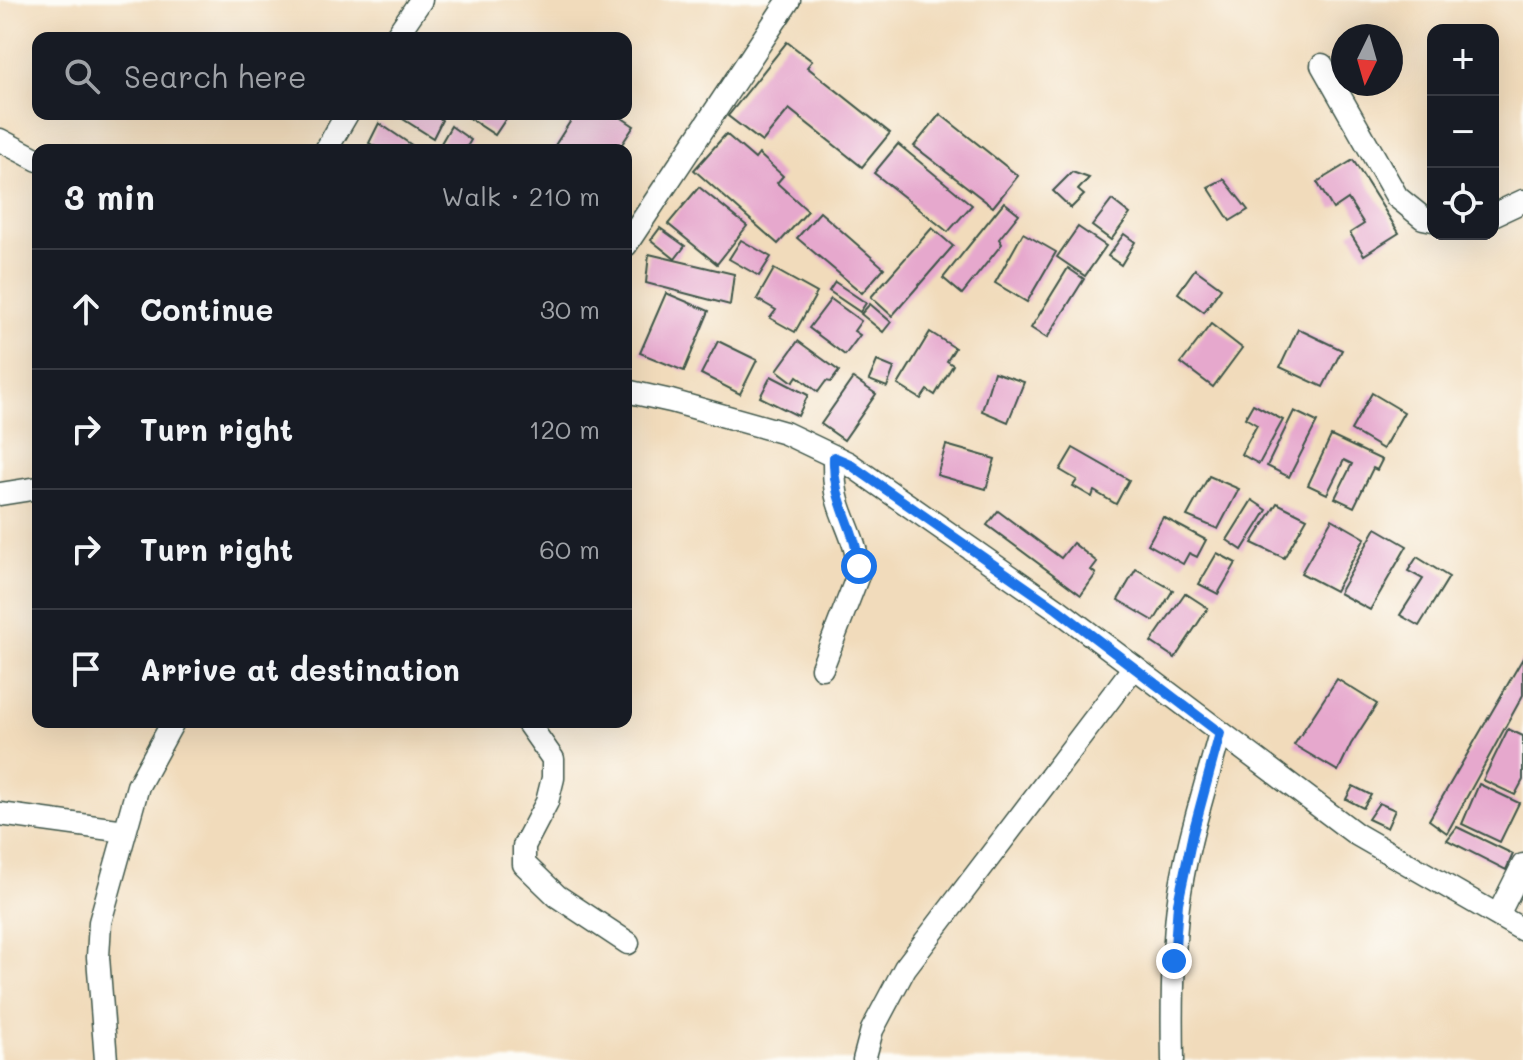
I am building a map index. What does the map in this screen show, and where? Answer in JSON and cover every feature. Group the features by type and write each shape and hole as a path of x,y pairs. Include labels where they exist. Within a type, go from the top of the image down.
{"street":[{"path":"399,32 421,0"},
{"path":"632,236 789,0"},
{"path":"1322,65 1397,197 1427,219"},
{"path":"330,144 344,120"},
{"path":"0,140 32,157"},
{"path":"1499,212 1523,201"},
{"path":"632,392 785,433 848,463 1044,600 1356,834 1523,930"},
{"path":"822,668 859,566 838,500 833,473 834,457"},
{"path":"0,494 32,489"},
{"path":"864,1060 872,1030 905,968 1134,667"},
{"path":"106,1060 98,957 100,922 138,786 170,728"},
{"path":"531,728 553,759 553,778 547,802 524,846 524,864 557,896 628,943"},
{"path":"1173,1060 1178,903 1220,733"},
{"path":"0,814 125,831"},
{"path":"1498,915 1523,865"}],"building":[{"path":"787,42 812,61 807,67 890,133 862,167 789,109 762,142 728,116"},
{"path":"940,114 1018,176 993,207 914,146"},
{"path":"404,120 442,120 433,138"},
{"path":"472,120 505,120 495,135"},
{"path":"571,120 625,120 634,126 622,144 556,144"},
{"path":"379,123 410,144 371,144"},
{"path":"451,126 471,140 469,144 440,144"},
{"path":"726,134 755,159 759,154 783,176 777,183 808,211 778,244 694,170"},
{"path":"898,144 972,205 948,232 874,173"},
{"path":"1353,160 1399,233 1364,255 1350,233 1364,224 1348,199 1333,209 1317,182"},
{"path":"1072,172 1089,178 1078,190 1084,195 1071,208 1053,191"},
{"path":"1224,179 1248,210 1230,221 1208,187"},
{"path":"699,187 747,226 717,264 668,224"},
{"path":"1112,200 1130,214 1111,240 1092,226"},
{"path":"1004,202 1019,214 999,239 1002,244 962,294 943,278"},
{"path":"820,212 884,268 862,293 797,238"},
{"path":"1078,227 1106,246 1085,276 1057,257"},
{"path":"660,228 685,246 675,259 651,240"},
{"path":"932,228 953,246 892,316 871,297"},
{"path":"1023,233 1056,252 1027,302 995,283"},
{"path":"1124,234 1135,242 1121,265 1108,256"},
{"path":"741,240 771,257 759,276 729,259"},
{"path":"649,254 734,274 730,305 646,283"},
{"path":"1068,268 1084,279 1047,338 1031,328"},
{"path":"774,269 817,293 795,332 770,318 776,310 757,299"},
{"path":"1195,269 1221,288 1204,312 1178,293"},
{"path":"835,282 866,303 860,312 829,291"},
{"path":"666,293 709,311 684,371 640,353"},
{"path":"831,299 861,321 854,331 860,335 845,355 809,328"},
{"path":"870,304 891,322 883,332 861,314"},
{"path":"1211,324 1242,348 1213,387 1181,363"},
{"path":"1298,329 1342,350 1323,387 1280,367"},
{"path":"930,332 955,348 947,361 953,365 935,395 927,390 921,399 898,385"},
{"path":"718,341 757,360 740,394 701,374"},
{"path":"798,341 839,371 818,392 797,376 793,382 777,370"},
{"path":"877,361 894,368 887,387 869,380"},
{"path":"994,372 1024,382 1008,422 982,411"},
{"path":"771,376 808,395 798,416 760,397"},
{"path":"853,378 876,394 844,440 821,424"},
{"path":"1372,393 1404,412 1383,449 1351,430"},
{"path":"1253,404 1283,420 1259,464 1241,454 1257,425 1245,418"},
{"path":"1294,411 1317,422 1289,477 1267,466"},
{"path":"1331,436 1382,460 1377,470 1373,468 1354,507 1335,498 1352,464 1344,460 1327,494 1308,485"},
{"path":"946,445 995,459 986,489 937,475"},
{"path":"1073,448 1129,480 1116,504 1094,491 1092,497 1073,486 1077,480 1060,470"},
{"path":"1209,476 1239,489 1218,529 1187,516"},
{"path":"1252,500 1267,510 1242,550 1227,540"},
{"path":"1277,503 1307,518 1284,558 1252,543"},
{"path":"998,511 1061,558 1073,543 1097,562 1091,570 1096,574 1081,595 987,525"},
{"path":"1163,517 1206,540 1197,557 1189,553 1183,564 1148,544"},
{"path":"1332,519 1365,538 1335,591 1301,573"},
{"path":"1376,528 1407,546 1370,610 1339,593"},
{"path":"1217,553 1236,563 1218,594 1199,584"},
{"path":"1417,557 1449,577 1419,626 1400,615 1423,579 1408,571"},
{"path":"1136,569 1173,590 1154,621 1118,600"},
{"path":"1185,593 1208,608 1175,658 1151,642"},
{"path":"1523,658 1523,695 1447,833 1429,820"},
{"path":"1337,679 1377,704 1338,771 1294,745"},
{"path":"1508,729 1523,736 1523,780 1515,795 1483,780"},
{"path":"1479,784 1519,803 1500,842 1462,824"},
{"path":"1353,786 1371,795 1363,808 1346,799"},
{"path":"1379,803 1395,810 1387,828 1368,819"},
{"path":"1457,827 1513,854 1506,870 1447,840"}],"route":[{"path":"859,566 838,500 833,473 834,457 848,463 1057,609 1220,733 1178,903 1174,961"}]}
